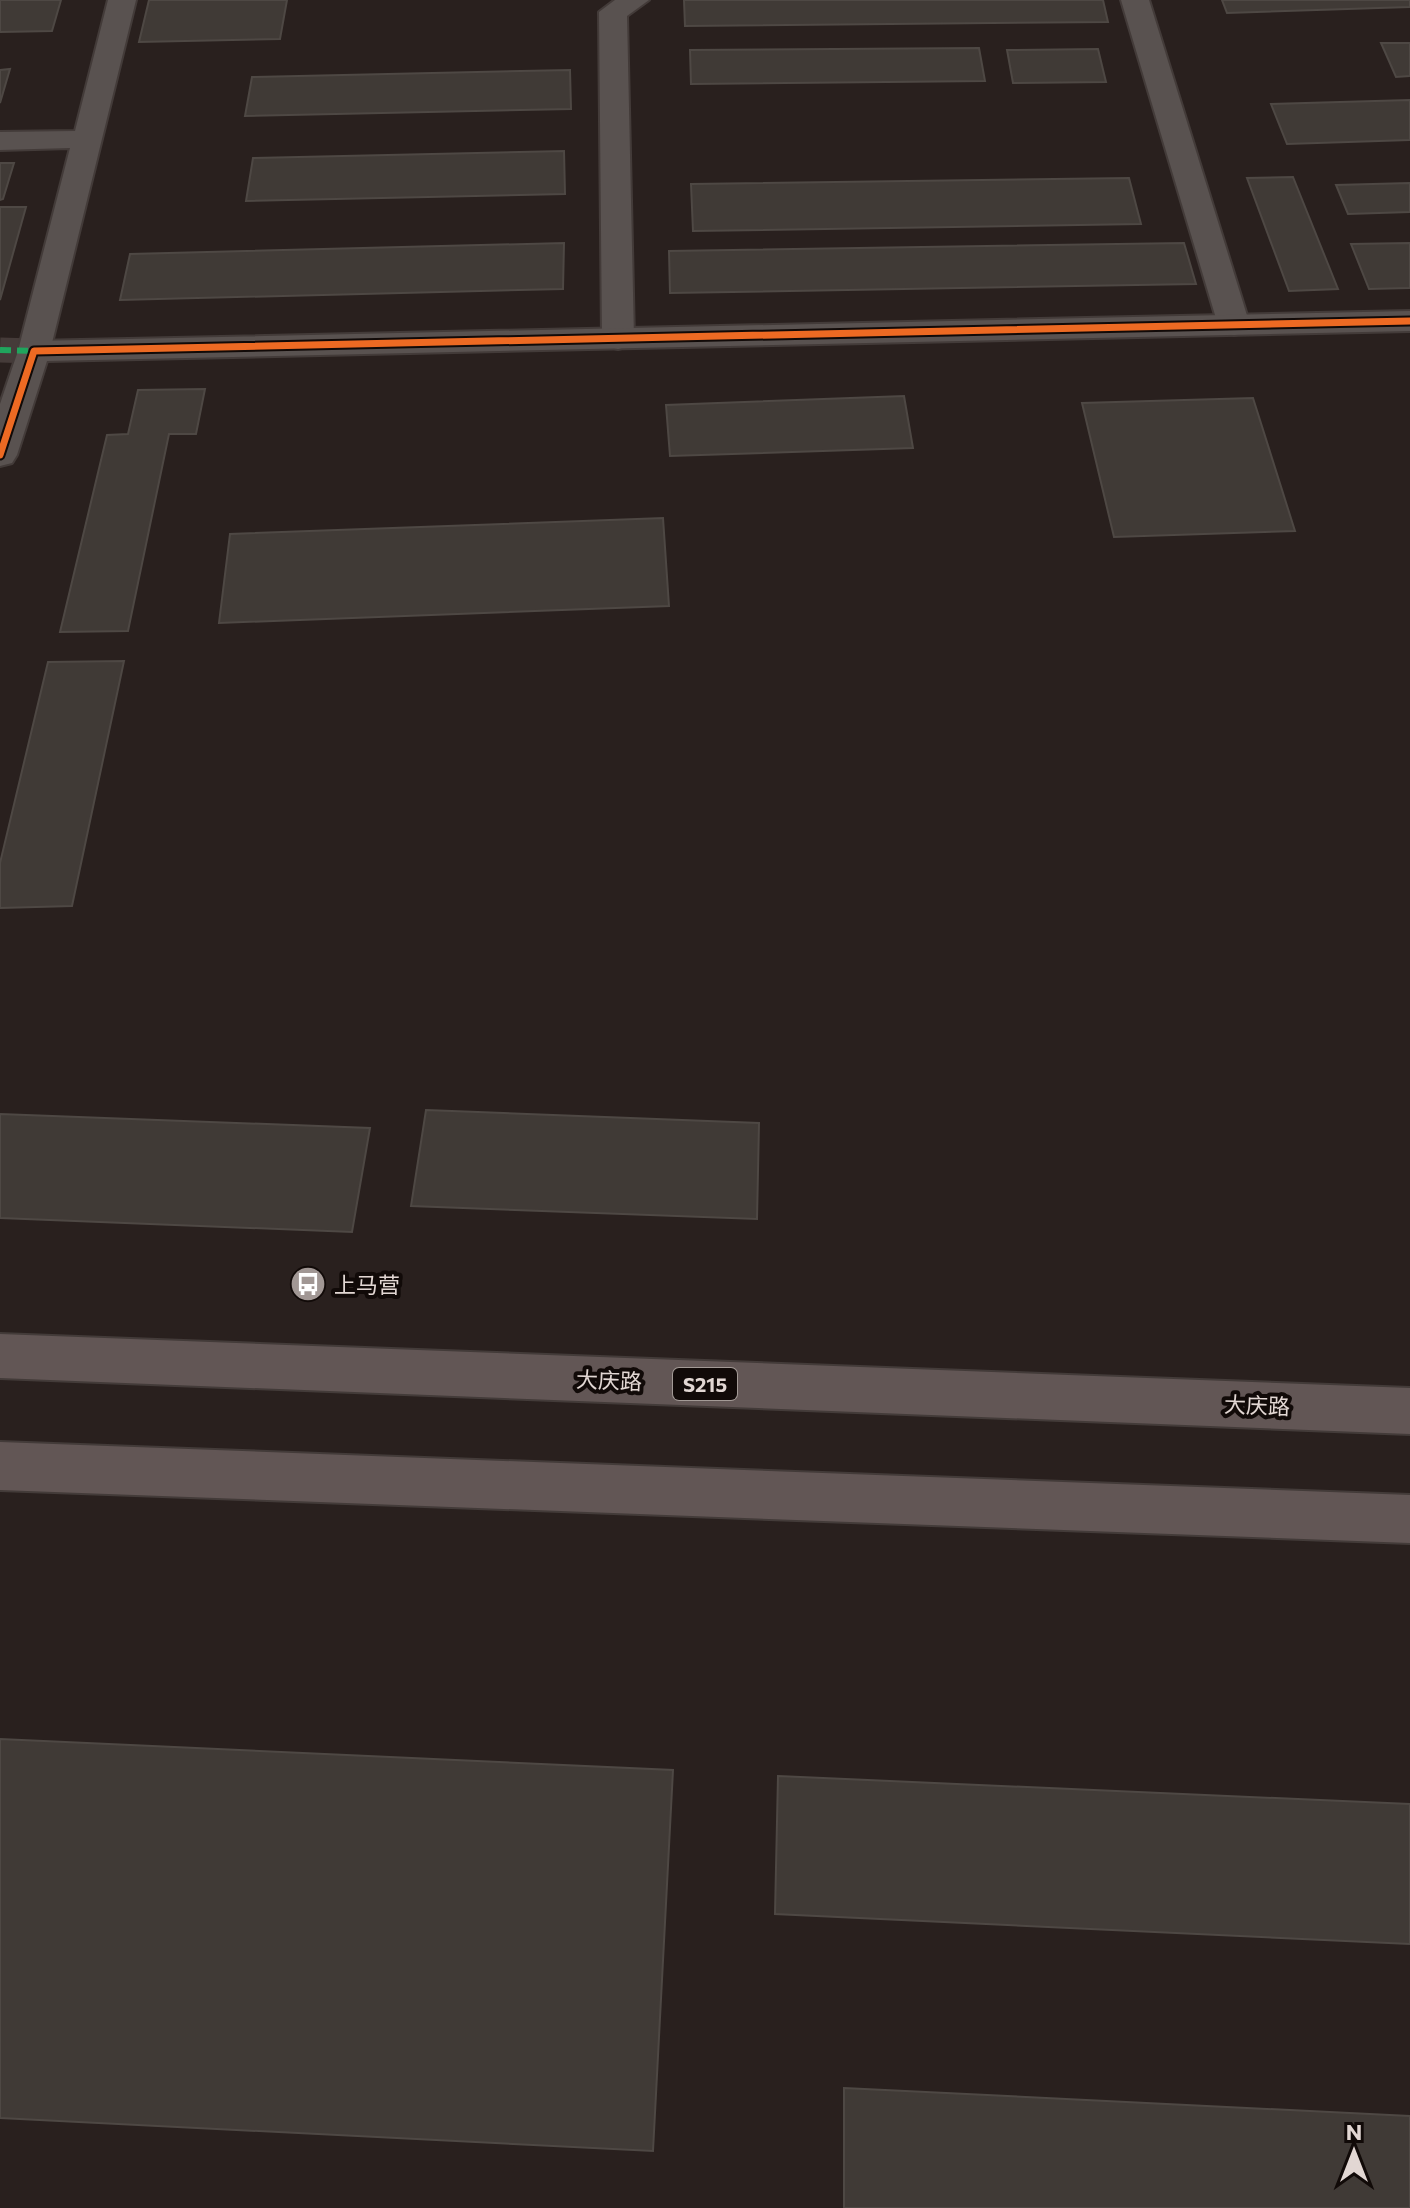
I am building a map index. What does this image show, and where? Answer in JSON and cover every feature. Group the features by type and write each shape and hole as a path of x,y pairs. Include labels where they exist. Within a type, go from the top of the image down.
{"main road":[{"name":"大庆路","path":"0,1356 1410,1411"},
{"path":"0,1466 1410,1519"}],"street":[{"path":"0,455 34,351 122,0"},
{"path":"618,339 613,12 635,0"},
{"path":"1135,0 1234,325"},
{"path":"0,141 87,139"},
{"path":"34,351 1410,321"}],"building":[{"path":"0,0 61,0 52,31 0,32"},
{"path":"149,0 287,0 280,39 139,42"},
{"path":"684,0 1103,0 1108,22 685,26"},
{"path":"1222,0 1410,0 1410,7 1227,13"},
{"path":"1381,43 1410,43 1410,76 1396,77"},
{"path":"979,48 985,81 691,84 690,50"},
{"path":"1098,49 1106,82 1013,83 1007,50"},
{"path":"10,69 0,103 0,70"},
{"path":"570,70 571,109 245,116 252,77"},
{"path":"1410,100 1410,140 1287,144 1271,104"},
{"path":"564,151 565,194 246,201 253,158"},
{"path":"0,163 14,163 3,199 0,200"},
{"path":"1293,177 1338,289 1289,291 1247,178"},
{"path":"1129,178 1141,224 693,231 691,184"},
{"path":"1410,183 1410,212 1348,214 1336,185"},
{"path":"0,207 26,207 0,300"},
{"path":"564,243 563,289 120,300 130,254"},
{"path":"1184,243 1196,284 670,293 669,251"},
{"path":"1410,243 1410,288 1369,289 1351,244"},
{"path":"205,389 196,434 169,434 128,631 60,632 107,435 128,434 138,390"},
{"path":"904,396 913,448 670,456 666,405"},
{"path":"1253,398 1295,531 1114,537 1082,403"},
{"path":"663,518 669,606 219,623 230,534"},
{"path":"124,661 72,906 0,908 0,863 48,662"},
{"path":"426,1110 759,1123 757,1219 411,1206"},
{"path":"0,1114 370,1128 352,1232 0,1218"},
{"path":"0,1739 673,1770 653,2151 0,2118"},
{"path":"778,1776 1410,1804 1410,1944 775,1914"},
{"path":"844,2088 1410,2116 1410,2208 844,2208"}],"tunnel":[{"path":"0,350 34,351"}],"marked path":[{"path":"0,350 34,351"}],"cycle path":[{"path":"0,455 34,351 1410,321"}],"place":[{"name":"上马营","path":"308,1284"}]}
